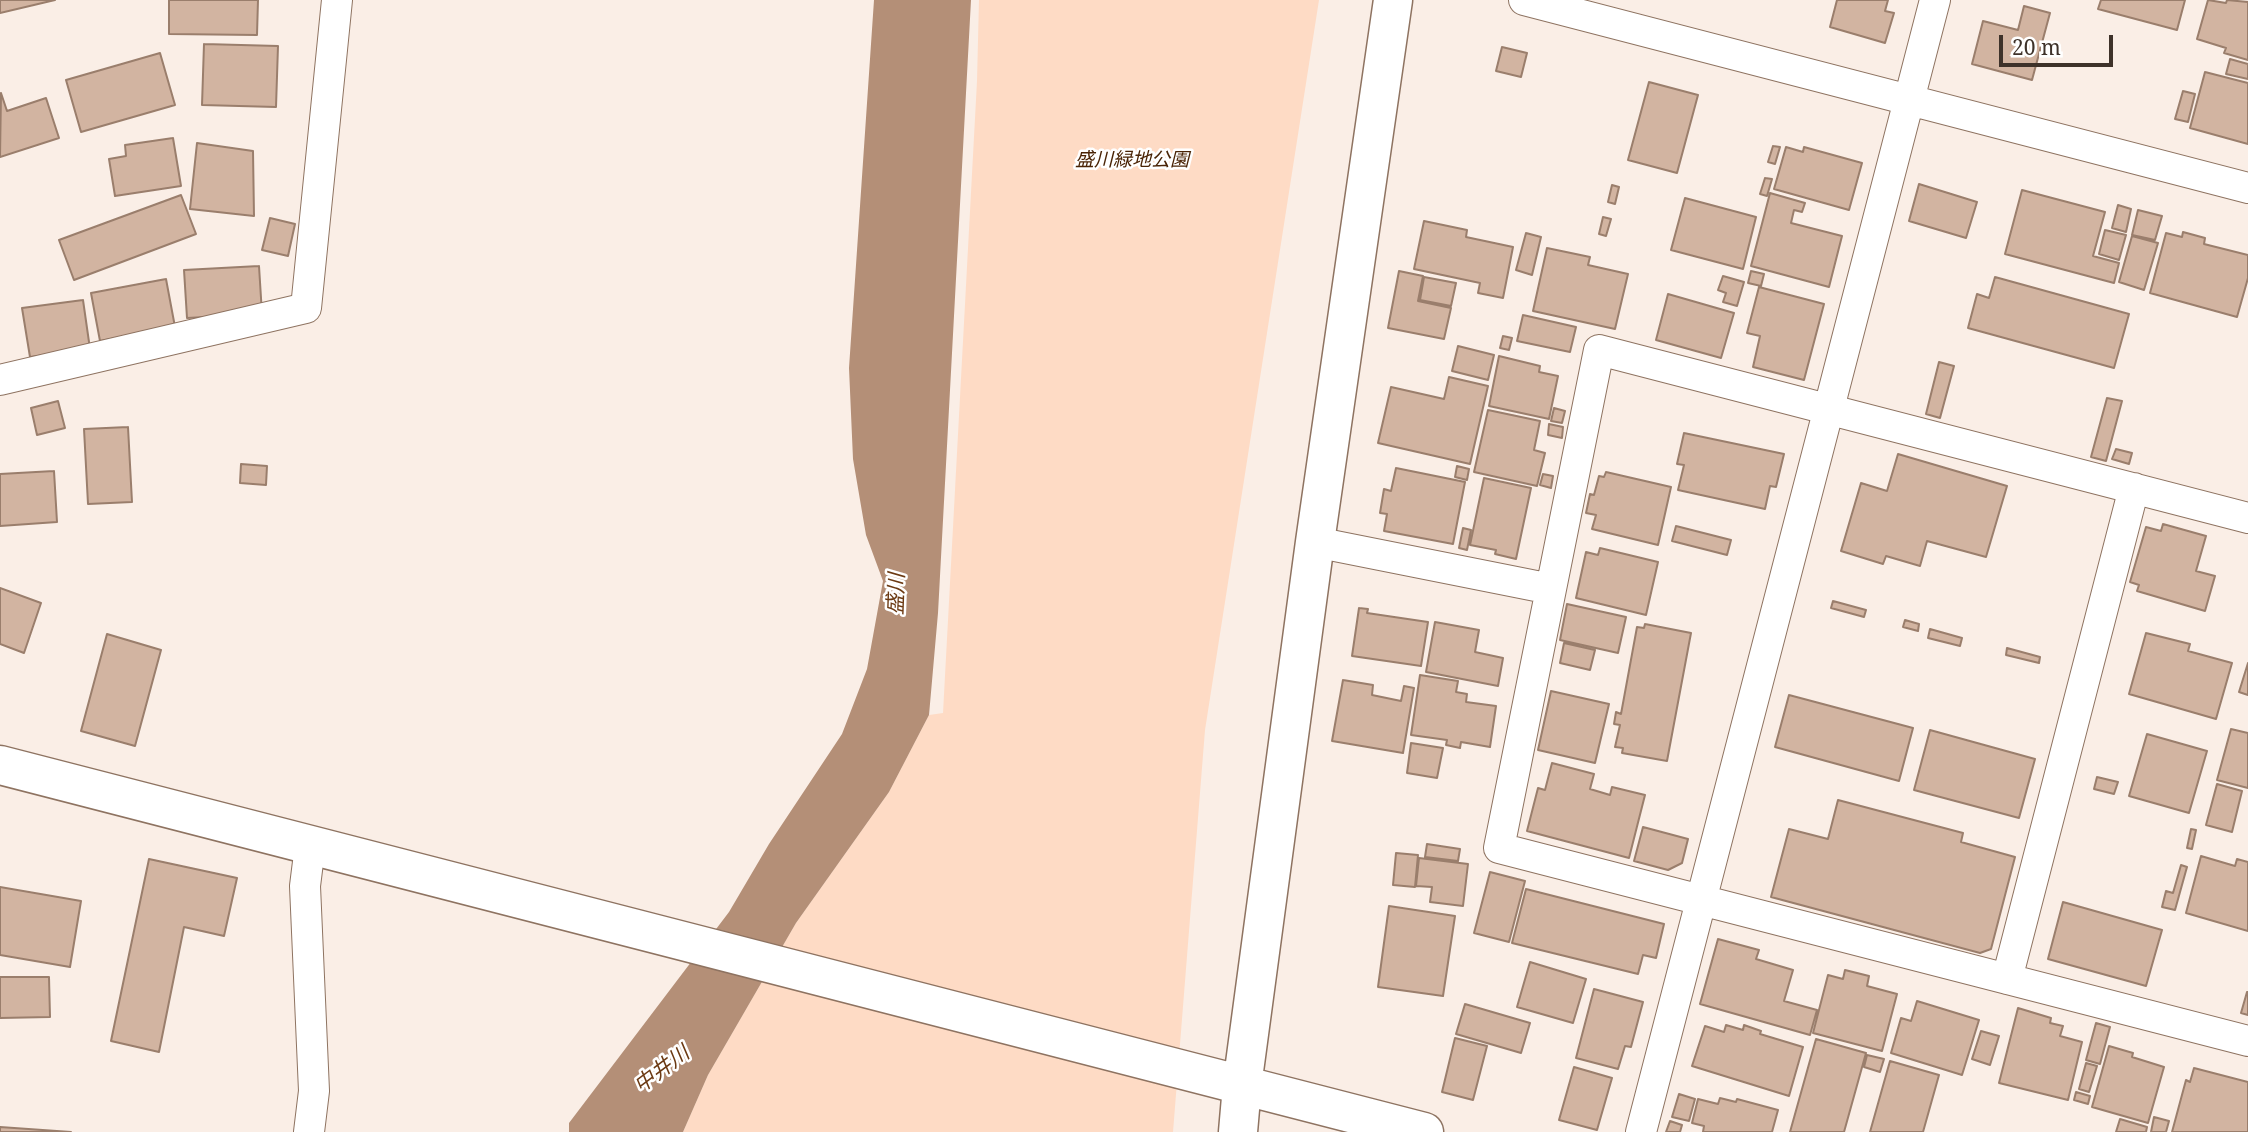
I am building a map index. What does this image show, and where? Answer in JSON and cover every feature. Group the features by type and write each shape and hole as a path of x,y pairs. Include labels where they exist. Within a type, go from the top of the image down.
{"street":[{"path":"0,380 306,308 337,0"},
{"path":"1238,1132 1315,542 1393,0"},
{"path":"1524,0 2248,188"},
{"path":"1640,1132 1935,0"},
{"path":"2247,511 2134,488 1599,350 1499,848 2248,1041"},
{"path":"2007,979 2134,488"},
{"path":"1315,542 1551,589"},
{"path":"0,765 1424,1132"},
{"path":"309,1132 314,1091 304,886 322,849"}],"green space":[{"name":"盛川緑地公園","path":"979,0 1319,0 1205,730 1173,1132 683,1132 708,1075 796,923 889,792 929,715 943,713"}],"water":[{"path":"874,0 971,0 938,613 929,715 889,792 796,923 708,1075 683,1132 569,1132 569,1123 729,912 769,844 842,734 867,669 883,581 866,535 853,459 849,368"}],"building":[{"path":"0,0 55,0 0,13"},
{"path":"169,0 258,0 257,35 169,34"},
{"path":"1837,0 1888,0 1885,11 1894,13 1885,43 1830,27"},
{"path":"2101,0 2185,0 2177,30 2098,9"},
{"path":"2208,0 2248,2 2248,60 2224,53 2226,48 2197,39"},
{"path":"2024,6 2050,13 2032,80 1972,64 1983,21 2018,30"},
{"path":"204,44 278,46 276,107 202,105"},
{"path":"1502,47 1527,53 1521,77 1496,71"},
{"path":"160,53 175,105 81,132 66,80"},
{"path":"2230,59 2248,64 2248,79 2226,74"},
{"path":"2205,72 2248,83 2248,144 2190,128"},
{"path":"1649,82 1698,95 1677,173 1628,160"},
{"path":"2183,91 2195,94 2188,122 2175,119"},
{"path":"1,93 7,111 46,98 59,138 0,157"},
{"path":"173,138 181,186 115,196 109,159 126,156 125,145"},
{"path":"197,143 253,151 254,216 190,209"},
{"path":"1773,146 1780,147 1775,164 1768,162"},
{"path":"1786,147 1803,152 1804,147 1862,163 1849,210 1774,189"},
{"path":"1765,178 1772,179 1767,196 1760,194"},
{"path":"1919,184 1977,202 1966,238 1909,221"},
{"path":"1612,185 1619,187 1615,204 1608,202"},
{"path":"2022,190 2105,212 2093,256 2119,263 2114,283 2005,254"},
{"path":"1770,193 1805,203 1802,212 1794,210 1791,223 1842,236 1829,287 1751,266"},
{"path":"181,195 196,234 74,280 59,240"},
{"path":"1685,198 1756,217 1743,269 1671,250"},
{"path":"2118,205 2131,209 2126,232 2112,228"},
{"path":"2138,210 2162,216 2155,240 2132,235"},
{"path":"1603,217 1611,219 1606,236 1599,234"},
{"path":"270,218 295,224 288,256 262,250"},
{"path":"1424,221 1467,230 1466,237 1513,247 1503,298 1478,293 1480,283 1414,269"},
{"path":"2105,230 2126,235 2119,260 2099,254"},
{"path":"2183,232 2205,238 2204,244 2248,255 2248,278 2237,317 2150,293 2166,233 2182,237"},
{"path":"1526,233 1541,237 1532,275 1516,270"},
{"path":"2132,236 2158,243 2144,290 2119,282"},
{"path":"1547,248 1590,257 1588,265 1628,274 1615,329 1533,311"},
{"path":"259,266 262,314 187,318 184,270"},
{"path":"1399,271 1423,276 1418,301 1451,308 1444,339 1388,328"},
{"path":"1751,271 1764,274 1761,286 1748,283"},
{"path":"1723,276 1744,282 1737,306 1723,302 1726,293 1718,290"},
{"path":"1424,277 1456,283 1451,306 1420,300"},
{"path":"1995,277 2129,314 2114,368 1968,328 1977,294 1989,298"},
{"path":"166,279 175,327 100,341 91,293"},
{"path":"1759,287 1824,304 1804,380 1753,367 1760,336 1747,333"},
{"path":"1668,294 1734,313 1721,358 1656,340"},
{"path":"83,300 90,349 30,357 22,308"},
{"path":"1523,315 1576,327 1570,352 1517,341"},
{"path":"1503,336 1512,338 1509,350 1500,348"},
{"path":"1458,346 1494,355 1488,380 1452,371"},
{"path":"1499,356 1540,366 1539,372 1558,376 1549,419 1489,406"},
{"path":"1939,362 1954,366 1940,418 1926,414"},
{"path":"1449,377 1488,386 1470,464 1378,443 1391,387 1444,399"},
{"path":"2107,398 2122,401 2106,461 2091,457"},
{"path":"58,401 65,428 37,435 31,408"},
{"path":"1554,408 1565,411 1562,423 1551,421"},
{"path":"1488,410 1540,421 1534,450 1545,453 1537,486 1474,472"},
{"path":"1549,424 1563,427 1562,438 1548,435"},
{"path":"128,427 132,502 88,504 84,429"},
{"path":"1684,433 1784,454 1776,487 1770,486 1765,509 1678,490 1684,465 1677,464"},
{"path":"2116,449 2132,453 2129,464 2112,459"},
{"path":"1898,454 2007,486 1986,557 1927,541 1920,566 1886,556 1883,564 1841,551 1861,483 1887,491"},
{"path":"241,464 267,466 266,485 240,483"},
{"path":"1457,466 1469,469 1467,480 1455,477"},
{"path":"1396,468 1465,482 1453,544 1384,531 1387,514 1380,513 1384,489 1391,491"},
{"path":"54,471 57,522 0,526 0,474"},
{"path":"1606,472 1671,487 1658,545 1592,529 1596,515 1586,513 1590,494 1594,495 1599,476 1604,477"},
{"path":"1543,474 1553,476 1551,488 1540,485"},
{"path":"1484,478 1531,488 1516,559 1495,554 1496,550 1470,545"},
{"path":"2163,524 2206,536 2196,571 2215,576 2205,611 2137,591 2139,585 2130,582 2146,527 2161,531"},
{"path":"1676,526 1731,540 1727,555 1672,541"},
{"path":"1463,528 1471,530 1467,550 1459,548"},
{"path":"1600,548 1658,562 1646,615 1576,598 1586,552 1598,555"},
{"path":"0,588 41,603 24,653 0,644"},
{"path":"1833,601 1866,610 1864,617 1831,608"},
{"path":"1567,604 1626,617 1618,653 1560,640"},
{"path":"1359,608 1368,609 1367,613 1428,622 1421,666 1352,656"},
{"path":"1905,620 1919,624 1918,631 1903,627"},
{"path":"1435,622 1479,630 1475,652 1503,658 1498,686 1426,672"},
{"path":"1645,624 1691,633 1667,761 1622,753 1623,748 1615,747 1620,725 1614,724 1616,712 1621,714 1637,627 1644,628"},
{"path":"1930,629 1962,638 1960,646 1928,638"},
{"path":"2146,633 2190,644 2188,651 2232,663 2216,719 2129,694"},
{"path":"107,634 161,650 135,746 81,731"},
{"path":"1564,643 1595,650 1590,670 1560,663"},
{"path":"2007,648 2040,657 2039,663 2006,655"},
{"path":"2248,663 2248,695 2239,692"},
{"path":"1420,675 1458,681 1456,692 1467,694 1466,702 1496,706 1490,747 1461,742 1460,748 1446,745 1447,740 1411,735"},
{"path":"1343,680 1373,685 1372,695 1401,701 1404,686 1414,688 1403,753 1332,741"},
{"path":"1551,691 1609,704 1595,763 1538,750"},
{"path":"1789,695 1913,728 1899,781 1775,747"},
{"path":"2231,729 2248,733 2248,788 2217,780"},
{"path":"1930,730 2035,759 2019,818 1914,790"},
{"path":"2147,734 2207,751 2189,813 2129,796"},
{"path":"1411,743 1443,748 1437,778 1407,773"},
{"path":"1552,763 1594,774 1590,789 1610,795 1612,787 1645,795 1629,858 1527,831 1538,788 1545,790"},
{"path":"2097,777 2118,782 2114,794 2094,789"},
{"path":"2217,784 2242,791 2232,832 2206,825"},
{"path":"1838,800 1963,833 1961,842 2015,857 1991,949 1980,953 1771,897 1789,829 1828,839"},
{"path":"1643,827 1688,839 1682,863 1668,870 1634,861"},
{"path":"2191,829 2196,830 2192,849 2187,848"},
{"path":"1427,844 1460,849 1458,861 1425,857"},
{"path":"1396,853 1418,855 1415,887 1393,885"},
{"path":"2201,856 2235,866 2237,859 2248,862 2248,931 2186,913"},
{"path":"1419,858 1468,864 1463,906 1430,902 1432,887 1416,886"},
{"path":"149,859 237,878 224,936 184,927 159,1052 111,1041"},
{"path":"2181,865 2187,867 2175,910 2162,907 2166,891 2173,893"},
{"path":"1490,872 1525,881 1509,942 1474,933"},
{"path":"0,887 81,901 70,967 0,955"},
{"path":"1526,889 1664,924 1656,958 1643,955 1638,974 1512,943"},
{"path":"2063,902 2162,930 2146,986 2048,959"},
{"path":"1389,906 1455,916 1443,996 1378,987"},
{"path":"1718,939 1759,950 1756,959 1793,970 1784,1001 1817,1010 1810,1035 1700,1004"},
{"path":"1530,962 1586,979 1573,1023 1517,1007"},
{"path":"1845,970 1869,976 1867,986 1897,994 1882,1051 1813,1033 1828,975 1843,979"},
{"path":"0,977 49,977 50,1017 0,1018"},
{"path":"1594,989 1643,1002 1631,1047 1625,1046 1618,1069 1576,1058"},
{"path":"2248,992 2248,1015 2241,1013"},
{"path":"1917,1001 1979,1020 1962,1075 1891,1053 1901,1018 1911,1021"},
{"path":"1465,1004 1530,1023 1521,1053 1456,1034"},
{"path":"2018,1008 2051,1018 2050,1023 2063,1026 2060,1036 2082,1042 2068,1100 1999,1083"},
{"path":"2096,1023 2110,1027 2100,1064 2086,1060"},
{"path":"1726,1025 1743,1030 1744,1025 1761,1031 1760,1034 1803,1047 1789,1096 1692,1066 1705,1026 1724,1032"},
{"path":"1981,1031 1999,1036 1990,1065 1972,1059"},
{"path":"1455,1038 1487,1046 1473,1100 1442,1092"},
{"path":"1816,1039 1866,1053 1844,1132 1790,1132"},
{"path":"2109,1046 2164,1067 2148,1123 2092,1107"},
{"path":"1867,1055 1884,1059 1880,1072 1864,1067"},
{"path":"1890,1061 1939,1075 1923,1132 1870,1132"},
{"path":"2086,1063 2097,1066 2089,1092 2079,1089"},
{"path":"1574,1067 1612,1078 1597,1130 1559,1120"},
{"path":"2194,1068 2248,1082 2248,1132 2172,1132 2186,1080 2190,1082"},
{"path":"2076,1092 2090,1096 2088,1104 2074,1100"},
{"path":"1679,1094 1695,1099 1689,1121 1672,1117"},
{"path":"1720,1098 1736,1102 1737,1099 1778,1110 1772,1132 1703,1132 1704,1126 1692,1123 1698,1099 1718,1104"},
{"path":"2154,1117 2169,1121 2166,1132 2151,1132"},
{"path":"2120,1119 2147,1127 2146,1132 2116,1132"},
{"path":"1670,1121 1682,1125 1680,1132 1666,1132"},
{"path":"0,1127 71,1132 0,1132"}],"water label":[{"name":"盛川","path":"897,594"},
{"name":"中井川","path":"662,1070"}]}
